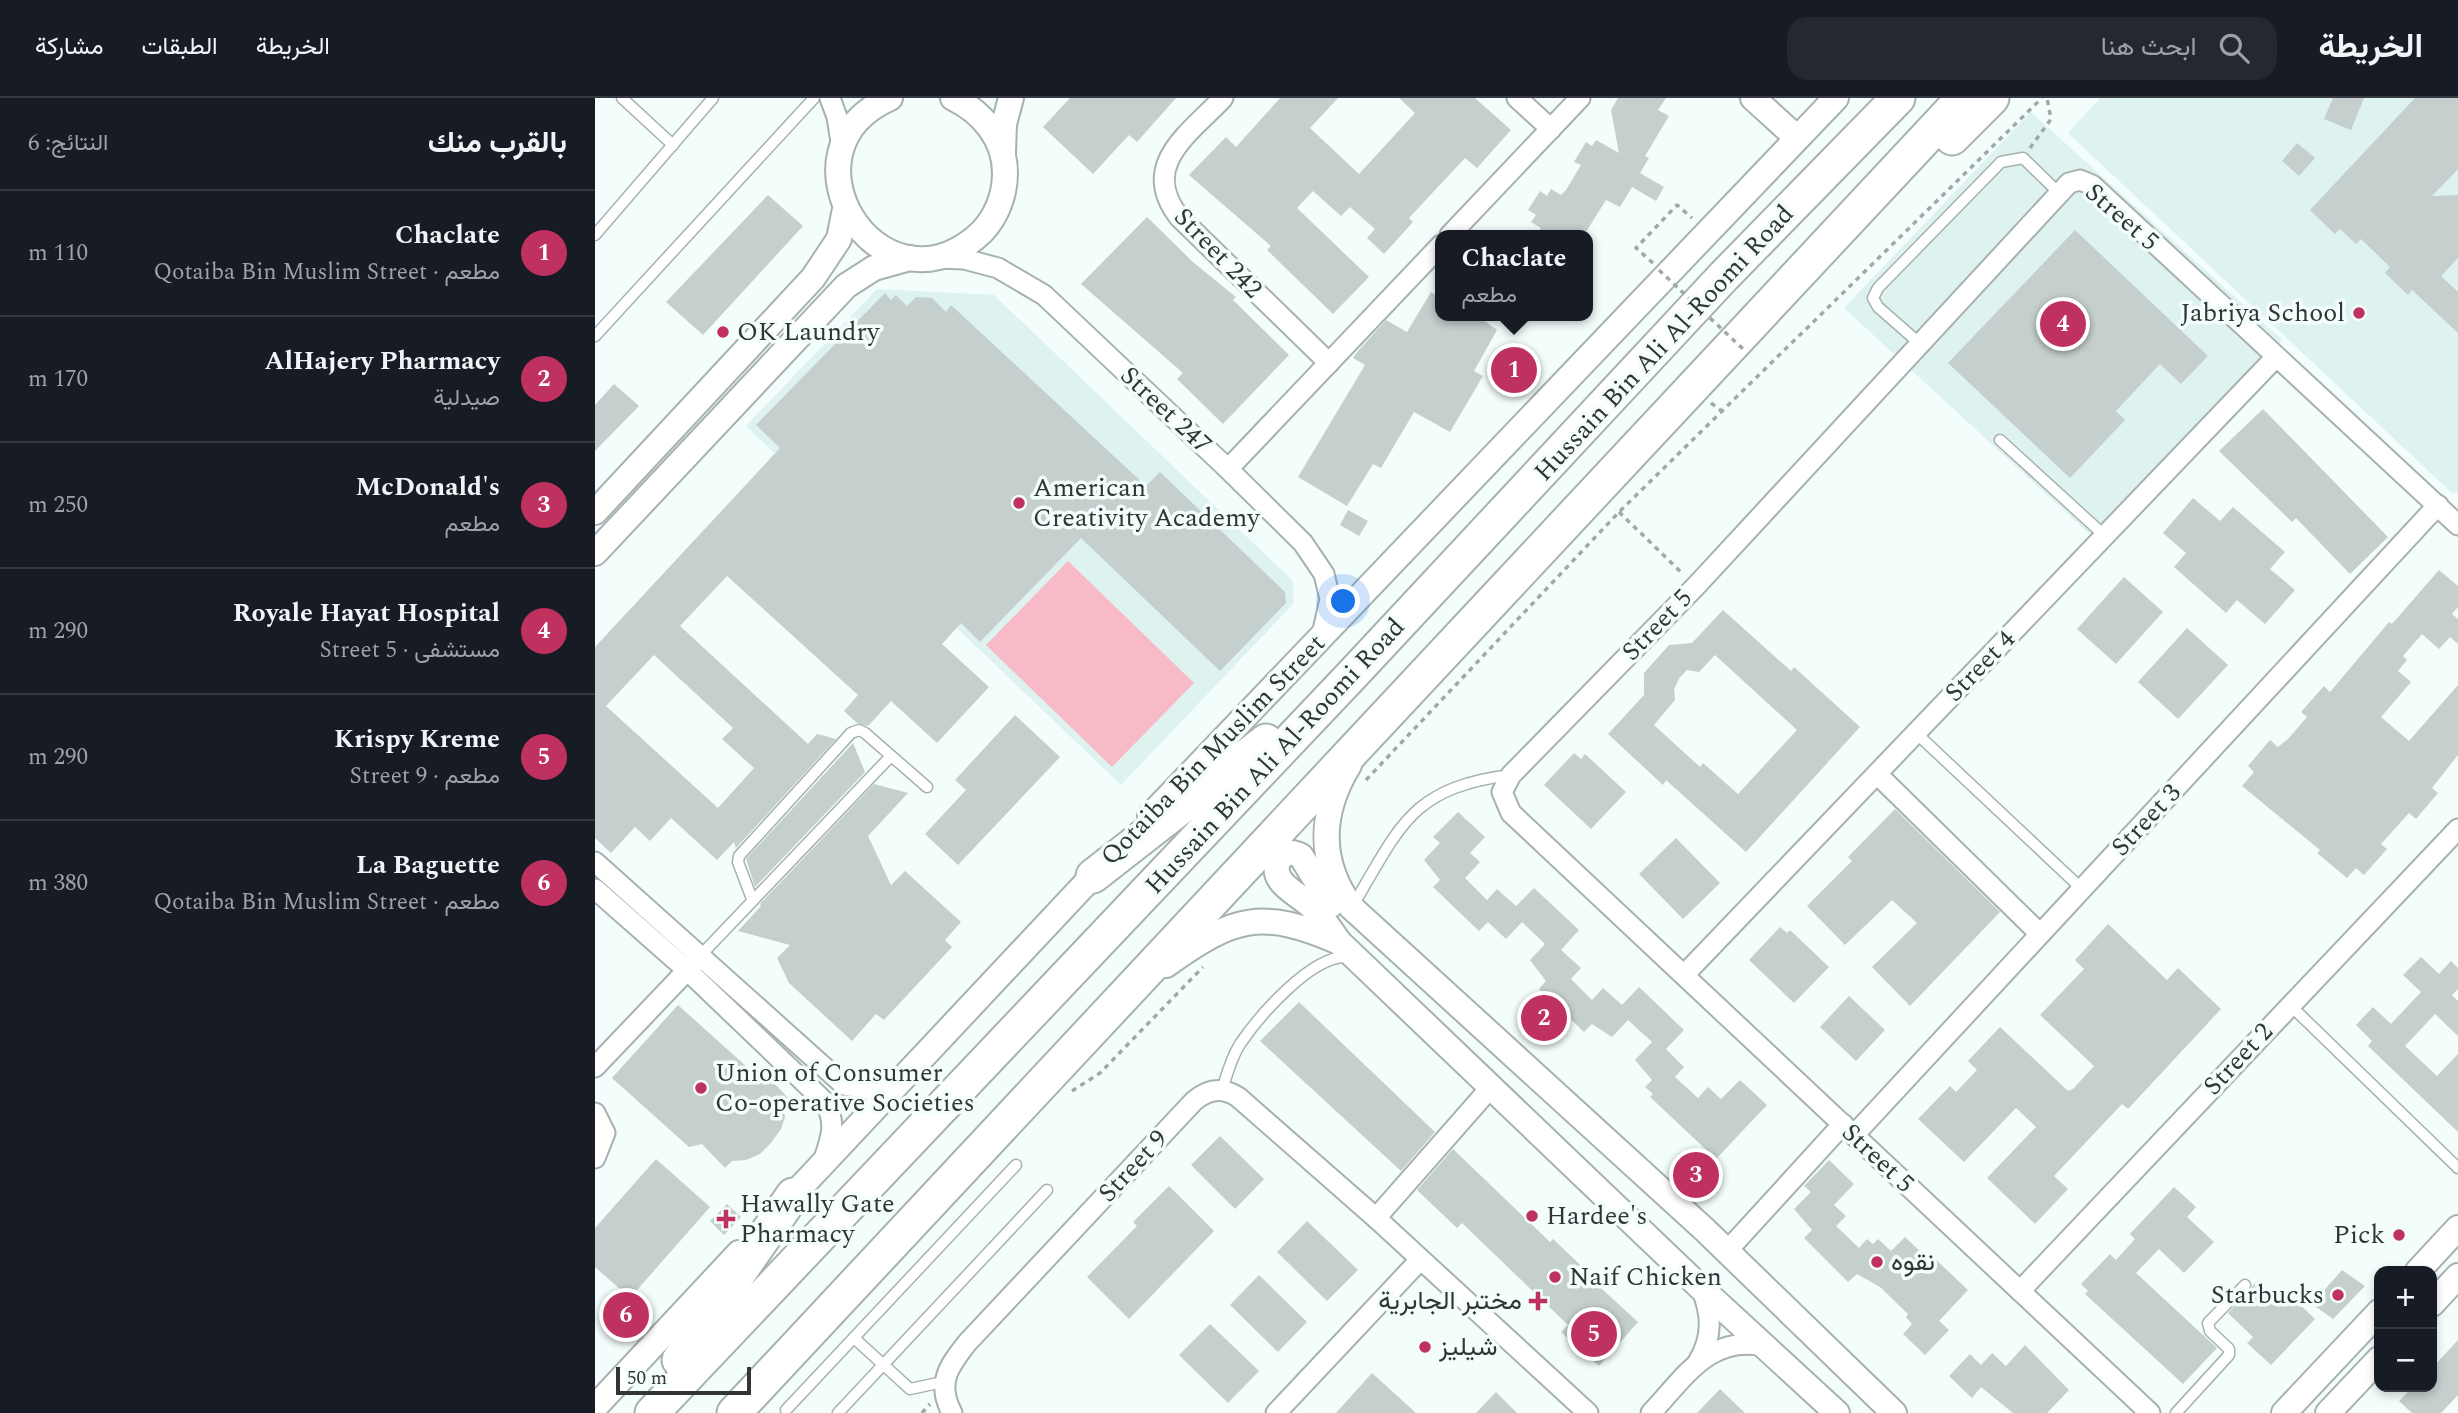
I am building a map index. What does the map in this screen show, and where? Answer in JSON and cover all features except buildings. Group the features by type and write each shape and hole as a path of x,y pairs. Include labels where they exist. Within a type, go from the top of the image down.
{"highway":[{"path":"1724,276 1878,98"},
{"name":"Hussain Bin Ali Al-Roomi Road","path":"652,1413 1351,676 1724,276 1898,98"},
{"name":"Hussain Bin Ali Al-Roomi Road","path":"734,1413 1109,1008 1742,342 1962,98"},
{"path":"1742,342 1992,98"},
{"path":"1093,876 1351,676"},
{"path":"643,1413 793,1195"}],"street":[{"path":"830,98 837,117 842,149 838,179 845,209 856,227 872,243 885,250 921,258"},
{"path":"842,149 857,122 868,111 890,98"},
{"path":"953,98 978,114 989,126 1003,156"},
{"path":"595,553 846,286 874,268 968,244 989,224 1005,184 1004,124 1011,98"},
{"name":"Street 242","path":"1223,98 1166,161 1163,180 1168,198 1179,217 1329,363"},
{"path":"1517,98 1551,129"},
{"path":"1455,230 1580,98"},
{"path":"1753,98 1797,138"},
{"name":"Qotaiba Bin Muslim Street","path":"595,1406 1093,876 1836,98"},
{"name":"Street 5","path":"2150,1413 1511,813 1501,792 1511,775 1696,586 1918,342 2069,183 2080,180 2092,185 2458,525"},
{"path":"595,512 813,278 839,239 845,209"},
{"path":"1228,469 1435,250"},
{"name":"Street 247","path":"921,258 964,259 998,268 1044,295 1303,543 1324,574 1330,599 1321,636"},
{"name":"Street 4","path":"1684,975 2276,358"},
{"name":"Street 3","path":"1727,1251 2040,934 2438,505"},
{"path":"1369,734 1346,770 1328,816 1326,846 1332,877 1352,908 1727,1251 1894,1413"},
{"path":"1877,774 2040,934"},
{"name":"Street 2","path":"2020,1292 2458,829"},
{"path":"1471,1014 1411,984 1346,923 1301,856 1294,852 1285,853 1277,864 1279,877 1288,889 1310,904 1347,949 1700,1288 1764,1346 1818,1403 1837,1413"},
{"path":"595,862 825,1102 834,1127 822,1165"},
{"path":"595,889 694,963 844,1085 877,1091 896,1086"},
{"path":"1109,1008 1192,947 1247,923 1276,921 1300,925 1347,949"},
{"path":"595,1067 694,963"},
{"path":"1376,1218 1492,1086"},
{"path":"1222,1090 1238,1097 1376,1218 1588,1413"},
{"name":"Street 9","path":"943,1382 949,1366 967,1343 1194,1101 1209,1091 1222,1090"},
{"path":"595,1113 604,1133 595,1158"},
{"path":"2422,1266 2458,1228"},
{"path":"1276,1413 1420,1260"},
{"path":"2437,1299 2458,1276"},
{"path":"1696,1366 1704,1352 1710,1320 1700,1288"},
{"path":"2284,1413 2374,1317"},
{"path":"1651,1413 1706,1355 1727,1346 1749,1343 1764,1346"},
{"path":"2328,1413 2374,1364"},
{"path":"943,1382 945,1398 952,1413"}],"lane":[{"path":"622,98 673,145"},
{"path":"595,235 713,98"},
{"path":"595,336 814,98"},
{"path":"1918,342 1878,307 1873,298 1878,288 2001,162 2023,158 2058,192"},
{"path":"2000,440 2105,536"},
{"path":"752,899 738,862 739,856 852,733 859,730 865,733 927,786"},
{"path":"1916,733 2082,889"},
{"path":"694,963 752,899 891,756"},
{"path":"1352,908 1392,839 1413,812 1443,790 1473,779 1511,775"},
{"path":"1222,1090 1240,1044 1308,969 1347,949"},
{"path":"2290,1005 2458,1168"},
{"path":"786,1410 1016,1165"},
{"path":"838,1413 1047,1190"},
{"path":"2176,1413 2229,1355 2229,1349 2210,1331 2208,1323 2245,1285"},
{"path":"854,1338 910,1389 943,1382"}],"path":[{"path":"1696,586 1619,512 2045,98 2051,119 2023,158"},
{"path":"1677,205 1636,248 1742,342"}],"shaded area":[{"name":"Jabriya School","path":"2100,98 2458,98 2458,493 2452,493 2068,133"},
{"path":"2031,112 2282,340 2096,540 1844,308"},
{"name":"American Creativity Academy","path":"877,289 994,295 1293,581 1294,603 1121,785 746,426"},
{"path":"1068,561 1194,683 1112,767 986,645"}],"place":[{"name":"Jabriya School","path":"2359,313"},
{"name":"Royale Hayat Hospital","path":"2063,324"},
{"name":"OK Laundry","path":"723,332"},
{"name":"Chaclate","path":"1514,370"},
{"name":"American Creativity Academy","path":"1019,503"},
{"name":"AlHajery Pharmacy","path":"1544,1018"},
{"name":"Union of Consumer Co-operative Societies","path":"701,1088"},
{"name":"McDonald's","path":"1696,1175"},
{"name":"Hardee's","path":"1532,1216"},
{"name":"Hawally Gate Pharmacy","path":"726,1219"},
{"name":"Pick","path":"2399,1235"},
{"name":"نقوه","path":"1877,1262"},
{"name":"Naif Chicken","path":"1555,1277"},
{"name":"Starbucks","path":"2338,1295"},
{"name":"مختبر الجابرية","path":"1538,1301"},
{"name":"La Baguette","path":"626,1315"},
{"name":"Krispy Kreme","path":"1594,1334"},
{"name":"شيليز","path":"1425,1347"}]}
